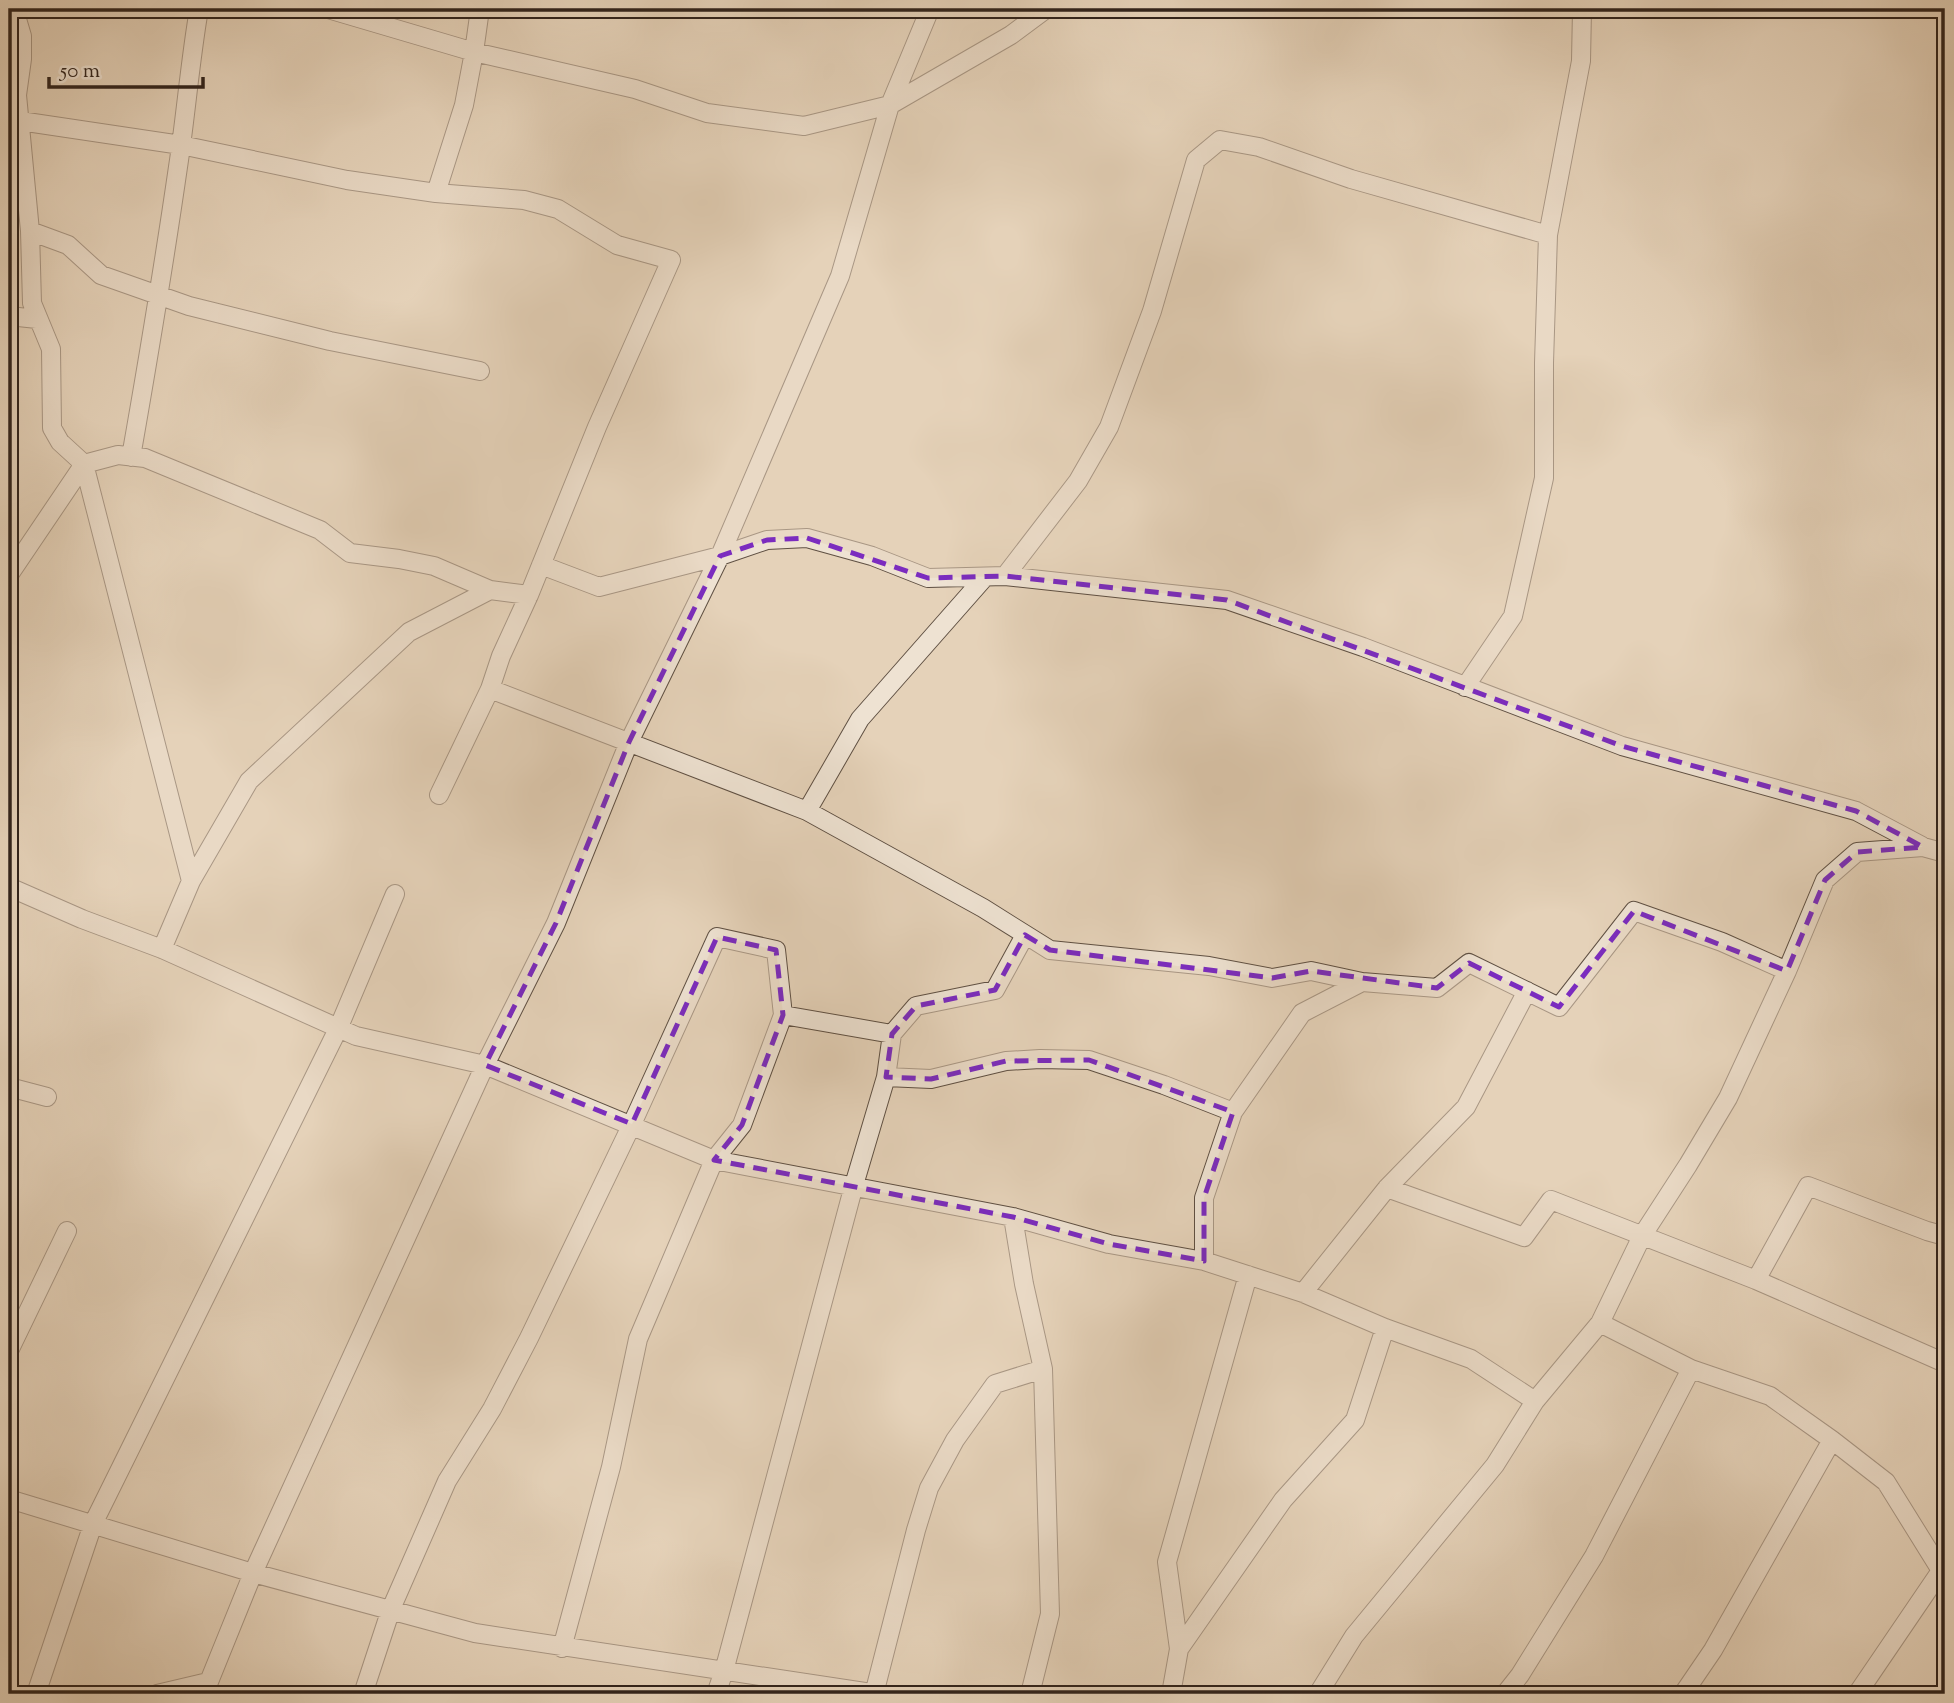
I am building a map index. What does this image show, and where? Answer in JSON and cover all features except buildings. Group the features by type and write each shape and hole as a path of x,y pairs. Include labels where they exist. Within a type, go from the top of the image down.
{"street":[{"path":"14,9 22,36 22,59 16,95 30,231 32,303 51,349 52,428 60,442 84,464 191,881"},
{"path":"131,457 160,296 189,66 199,9"},
{"path":"328,9 474,52 635,89 708,113 804,126 890,104 1011,35 1046,9"},
{"path":"436,193 464,105 480,9"},
{"path":"157,1694 206,1688 253,1573 485,1065 556,922 629,742 720,556 839,276 890,104 930,9"},
{"path":"1465,687 1513,616 1544,478 1548,236 1581,61 1582,9"},
{"path":"20,121 181,145 347,180 436,193 524,200 558,209 617,245 671,260 597,427 529,595 501,656 490,690 439,795"},
{"path":"1005,576 1078,481 1109,427 1152,311 1196,160 1220,140 1259,147 1351,179 1548,236"},
{"path":"30,231 68,245 101,275 189,306 330,341 480,371"},
{"path":"9,316 37,319"},
{"path":"9,575 84,464 118,455 145,458 284,514 320,530 350,553 434,566 490,590 529,595"},
{"path":"541,565 599,587 720,556 767,540 807,538 872,556 928,578 1005,576 1227,600 1363,646 1622,746 1856,811 1923,847 1945,853"},
{"path":"807,811 860,719 985,576"},
{"path":"162,949 191,881 249,780 409,632 490,590"},
{"path":"490,690 807,811 983,908 1050,950 1209,966 1272,978 1311,971 1362,982 1437,989 1469,963 1559,1007 1634,911 1721,942 1787,971"},
{"path":"1318,1694 1354,1636 1495,1465 1535,1401 1601,1324 1642,1236 1728,1098 1787,971 1825,880 1857,852 1923,847"},
{"path":"9,887 82,919 162,949 356,1036 485,1065 714,1160 1013,1217 1109,1244 1204,1261 1303,1293 1385,1328 1471,1359 1535,1401"},
{"path":"36,1694 93,1524 338,1029 395,894"},
{"path":"716,1694 854,1185 886,1077 892,1034 916,1006 995,990 1026,935"},
{"path":"363,1694 391,1609 447,1481 492,1409 523,1350 632,1124 717,937 776,950 783,1015 742,1125 714,1160 638,1339 611,1467 562,1648"},
{"path":"1204,1261 1204,1198 1233,1112 1302,1013 1362,982"},
{"path":"1303,1293 1387,1188 1466,1107 1527,991"},
{"path":"783,1015 892,1034"},
{"path":"886,1077 931,1079 1006,1062 1040,1059 1089,1060 1233,1112"},
{"path":"9,1087 47,1097"},
{"path":"1756,1280 1808,1186 1945,1236"},
{"path":"1387,1188 1524,1237 1551,1200 1756,1280 1945,1363"},
{"path":"1013,1217 1042,1369 1050,1614 1030,1694"},
{"path":"9,1351 67,1231"},
{"path":"1171,1694 1179,1649 1167,1562 1248,1275"},
{"path":"1601,1324 1691,1369 1770,1396 1886,1482 1943,1575 1857,1694"},
{"path":"1179,1649 1283,1500 1355,1420 1385,1328"},
{"path":"9,1499 253,1573 475,1633 876,1694 916,1530 929,1488 955,1440 995,1384 1042,1369"},
{"path":"1505,1694 1520,1675 1594,1556 1691,1369"},
{"path":"1683,1694 1727,1626 1832,1440"}],"highlighted area":[{"path":"807,538 928,578 1005,576 1227,600 1622,746 1856,811 1923,847 1857,852 1825,880 1787,971 1634,911 1559,1007 1469,963 1437,988 1311,971 1272,978 1050,950 1025,935 995,990 916,1006 892,1034 886,1077 931,1079 1006,1061 1089,1060 1233,1112 1204,1198 1204,1261 1109,1244 1013,1217 714,1160 742,1125 783,1015 776,950 717,937 632,1124 485,1065 556,923 629,742 720,556 767,540"}]}
